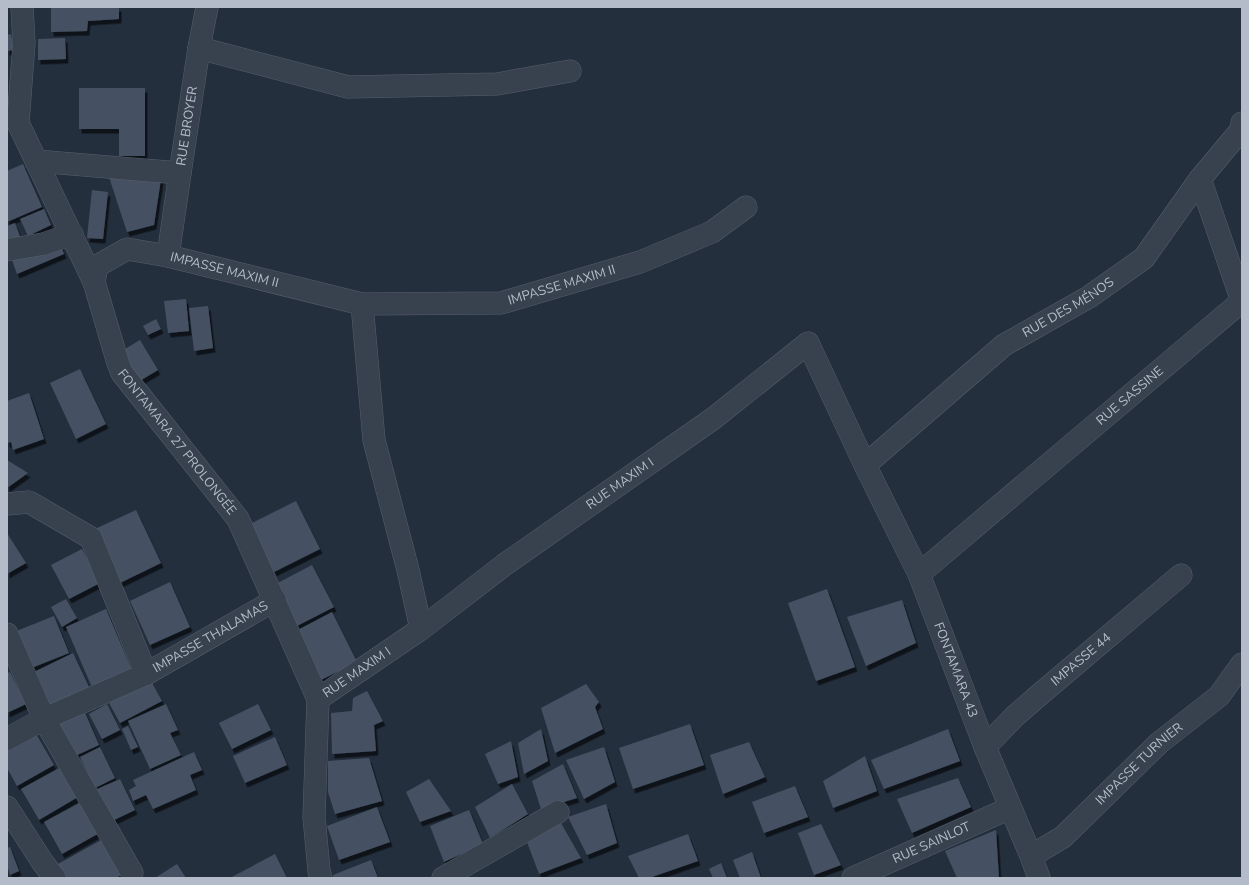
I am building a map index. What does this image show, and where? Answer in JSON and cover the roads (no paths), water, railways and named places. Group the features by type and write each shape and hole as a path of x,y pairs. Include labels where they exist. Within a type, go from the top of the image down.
{"street":[{"name":"FONTAMARA 27 PROLONGÉE","path":"22,7 24,43 18,123 94,282 122,373 238,519 318,699 314,817 321,878"},
{"name":"RUE BROYER","path":"36,161 180,173 199,48 207,7"},
{"path":"199,48 348,87 498,84 570,70"},
{"name":"RUE DES MÉNOS","path":"865,465 1004,345 1089,297 1144,258 1200,179 1242,128"},
{"name":"IMPASSE MAXIM II","path":"180,173 168,256 362,304 501,303 640,262 712,232 746,207"},
{"name":"RUE SASSINE","path":"920,574 1242,301 1200,179"},
{"path":"7,250 43,244 72,234"},
{"path":"94,282 97,266 127,249 168,256"},
{"path":"362,304 374,440 408,570 421,629"},
{"name":"RUE MAXIM I","path":"318,699 421,629 504,565 714,418 808,343 865,465"},
{"name":"FONTAMARA 43","path":"865,465 920,574 985,747 1010,808 1032,871"},
{"path":"7,504 30,502 91,538 146,674"},
{"name":"IMPASSE 44","path":"985,747 1015,716 1180,576"},
{"name":"IMPASSE THALAMAS","path":"7,739 44,719 146,674 274,600"},
{"path":"7,634 44,719 132,873"},
{"name":"IMPASSE TURNIER","path":"1032,871 1063,837 1159,743 1219,696 1242,664"},
{"path":"7,807 43,863 55,878"},
{"name":"RUE SAINLOT","path":"854,878 1010,808"},
{"path":"443,878 558,812"}]}
